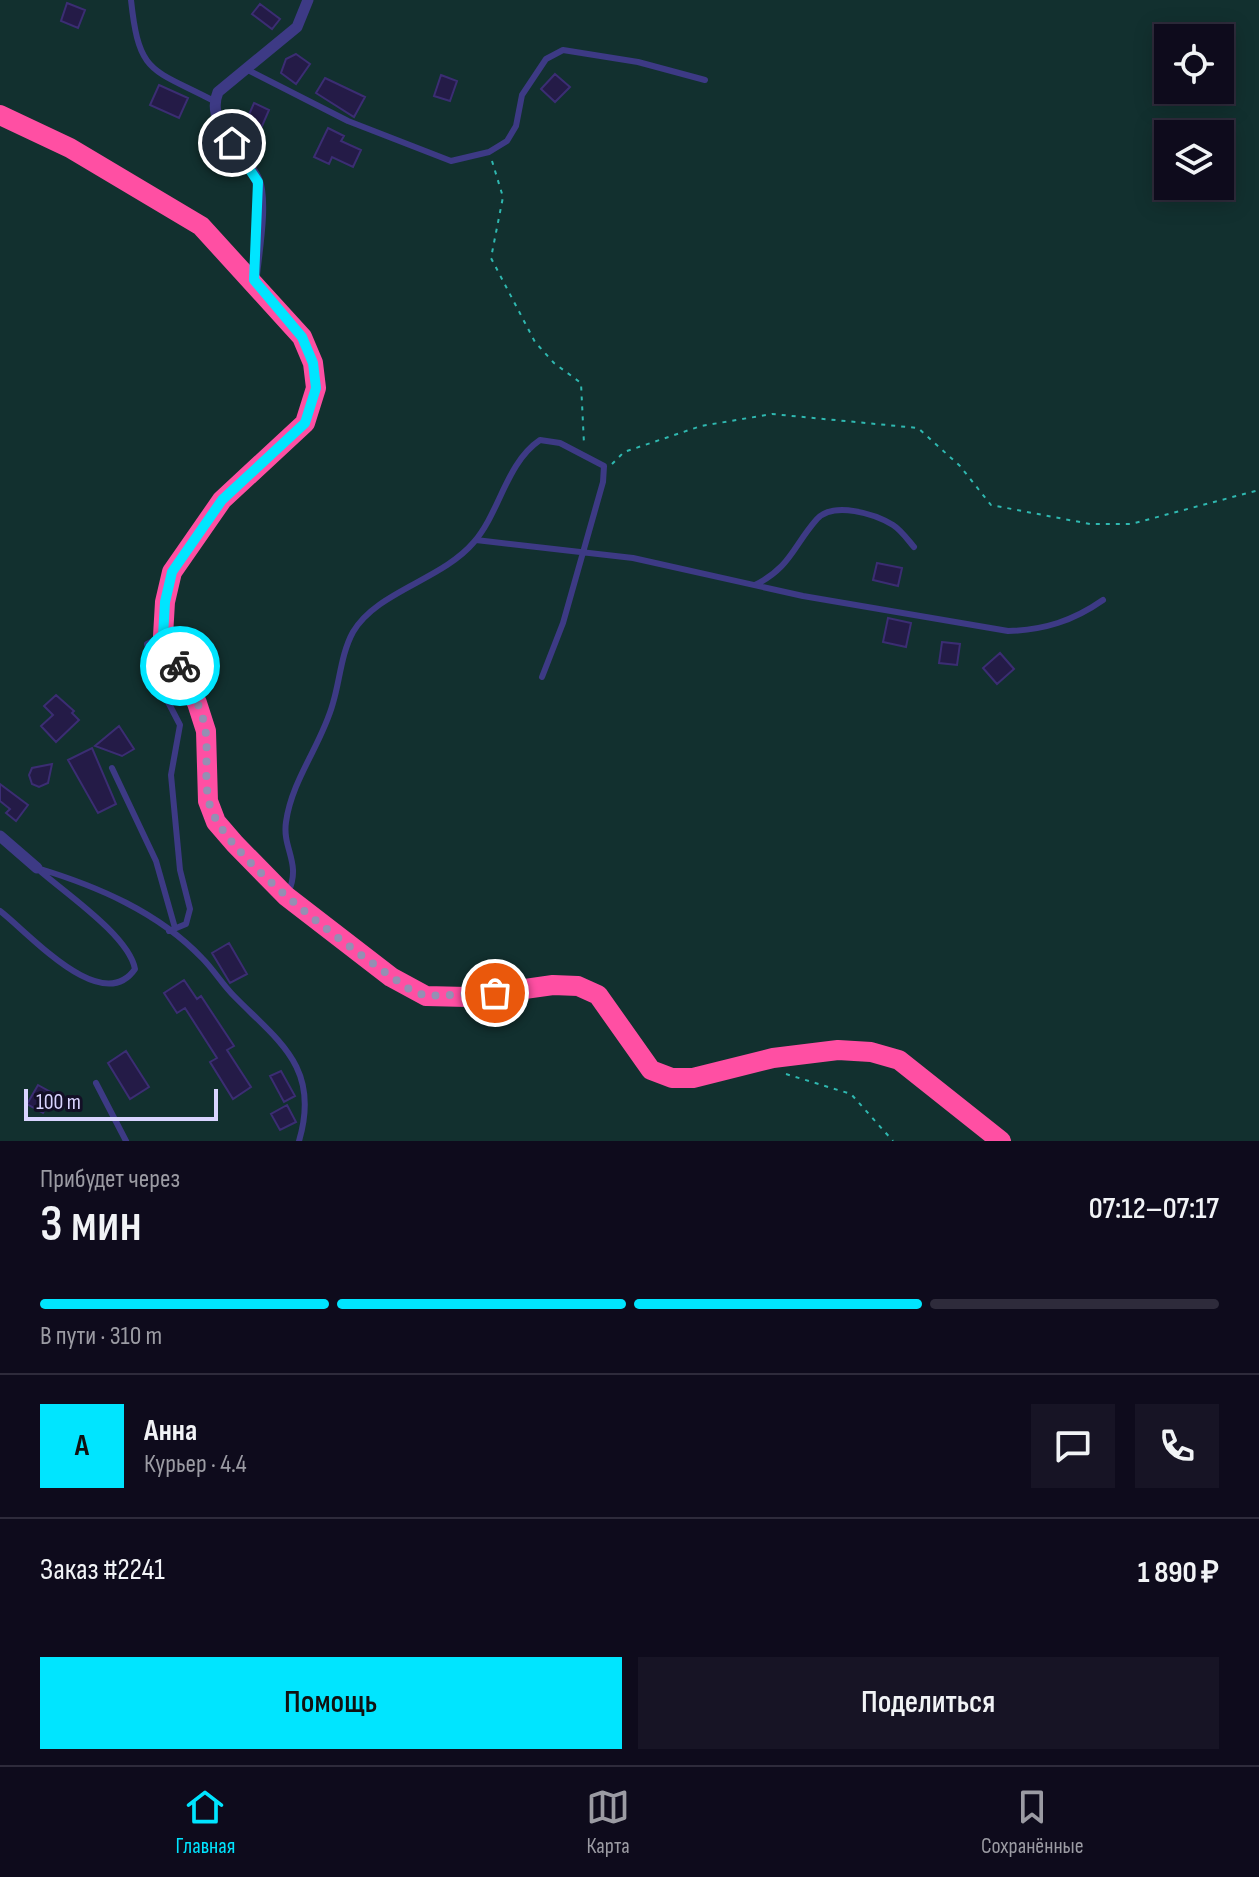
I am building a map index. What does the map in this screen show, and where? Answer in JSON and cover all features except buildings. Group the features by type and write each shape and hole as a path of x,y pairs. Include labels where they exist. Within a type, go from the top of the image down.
{"highway":[{"path":"0,115 70,148 201,226 254,280 302,337 313,363 316,388 305,423 254,467 194,535 172,572 165,602 163,636 197,703 206,731 208,801 216,822 286,896 391,977 426,996 467,997 553,985 578,986 598,995 651,1070 672,1078 693,1078 773,1058 838,1050 871,1052 899,1060 1001,1141"}],"street":[{"path":"254,280 258,182 220,124 214,101 218,92 297,27 308,0"},
{"path":"0,836 37,868"}],"lane":[{"path":"131,0 135,40 145,62 214,101"},
{"path":"246,69 348,121 451,161 489,152 507,141 516,126 522,95 553,53 563,50 638,62 705,80"},
{"path":"286,896 295,868 285,823 301,776 333,704 353,632 366,615 442,569 476,540 532,445 551,439 604,466 603,482 563,623 542,677"},
{"path":"755,585 772,577 790,561 819,516 835,510 853,511 893,525 914,547"},
{"path":"476,540 633,558 755,585 1008,631 1039,630 1081,616 1103,600"},
{"path":"163,636 147,644 153,673 180,725 171,775 180,870 190,909 186,924 172,930"},
{"path":"112,768 156,861 172,930"},
{"path":"37,868 107,893 172,930 202,957 293,1056 303,1090 303,1126 299,1141"},
{"path":"0,911 61,962 88,979 112,985 128,980 135,969 133,958 121,942 37,868"},
{"path":"96,1083 126,1141"}],"path":[{"path":"489,152 503,197 491,258 535,342 554,363 581,383 585,420 583,456"},
{"path":"604,466 615,463 624,452 701,426 772,414 918,428 960,466 991,505 1090,524 1131,524 1259,490"},
{"path":"779,1071 851,1094 893,1141"}],"green space":[{"path":"0,0 1259,0 1259,1141 0,1141"}],"way so far":[{"path":"180,666 206,731 208,801 216,822 235,844 286,896 409,989 426,996 467,997 495,993"}],"route":[{"path":"180,666 163,636 165,602 172,572 194,535 222,500 254,467 305,423 316,388 313,363 302,337 254,280 259,230 258,182 232,143"}]}
